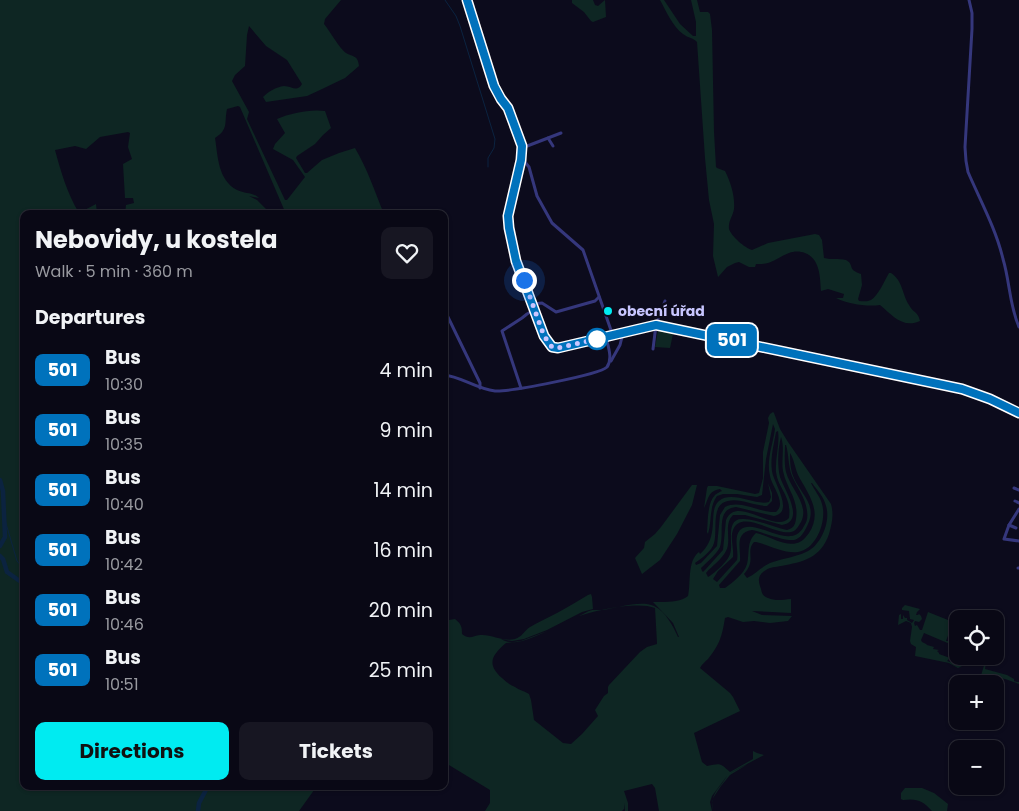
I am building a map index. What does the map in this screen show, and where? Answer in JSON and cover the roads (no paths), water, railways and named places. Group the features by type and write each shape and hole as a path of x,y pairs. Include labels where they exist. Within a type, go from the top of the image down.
{"street":[{"path":"467,0 494,86 508,108 520,139 522,148 521,160 508,216 509,228 516,261 544,336 552,347 558,348 656,325 962,389 990,399 1019,413"},
{"path":"968,0 972,13 972,30 965,147 966,161 968,172 1004,259 1012,310 1019,327"},
{"path":"522,148 561,133"},
{"path":"548,138 553,146"},
{"path":"521,160 529,167 537,196 552,222 583,250 612,336"},
{"path":"532,304 542,303 556,312 595,301 599,297"},
{"path":"654,349 656,325 665,301"},
{"path":"522,388 502,331 534,310"},
{"path":"448,317 480,383 480,388"},
{"path":"448,376 496,392 584,376 605,368 609,364 620,345 623,333"},
{"path":"606,337 609,348 609,364"},
{"path":"1014,488 1019,490"},
{"path":"1019,509 1009,525 1004,539 1019,541"},
{"path":"1009,525 1016,528"}],"waterway":[{"path":"445,0 456,16 460,26 495,139 494,148 488,158 488,167"},
{"path":"0,480 3,491 5,537 0,546"},
{"path":"5,520 17,561 20,564"},
{"path":"0,556 3,559 7,572 20,581"},
{"path":"198,811 199,803 206,790"}],"place":[{"name":"obecní úřad","path":"608,311"}]}
